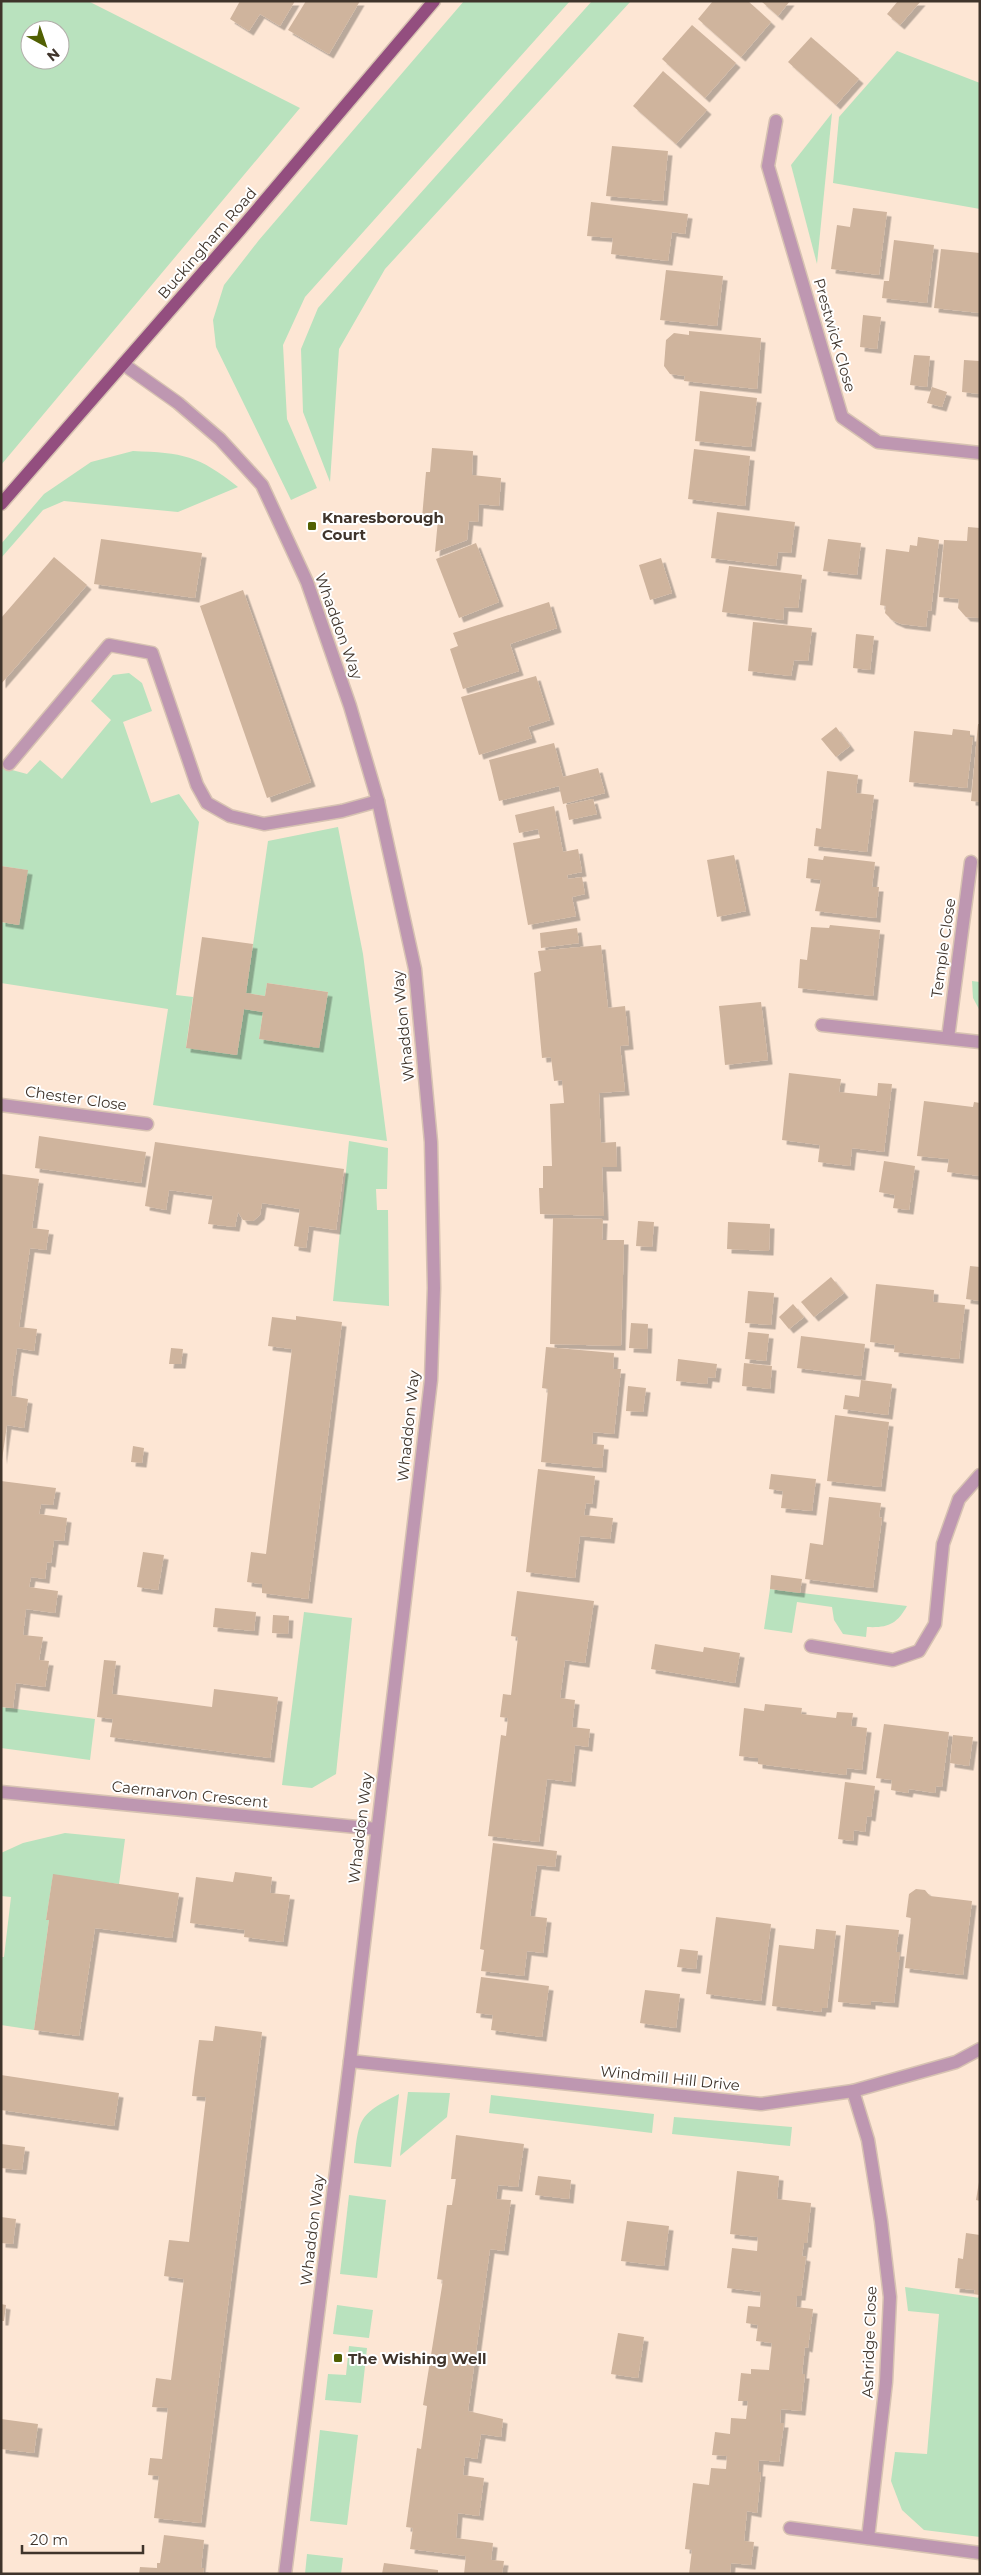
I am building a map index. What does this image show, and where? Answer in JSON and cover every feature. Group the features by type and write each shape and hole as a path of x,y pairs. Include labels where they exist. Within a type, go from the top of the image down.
{"main road":[{"name":"Buckingham Road","path":"1,504 434,1"}],"street":[{"name":"Prestwick Close","path":"776,122 768,166 842,417 878,442 980,453"},
{"name":"Whaddon Way","path":"123,364 178,403 220,439 262,485 307,582 350,706 378,801 415,968 431,1142 434,1288 431,1380 376,1829 350,2061 285,2574"},
{"path":"9,764 109,646 152,653 197,785 207,803 230,816 264,824 342,812 378,801"},
{"name":"Temple Close","path":"948,1038 971,862"},
{"path":"822,1026 980,1042"},
{"name":"Chester Close","path":"1,1104 147,1124"},
{"path":"810,1646 892,1660 919,1651 935,1624 943,1544 959,1499 980,1474"},
{"name":"Caernarvon Crescent","path":"1,1792 376,1829"},
{"name":"Windmill Hill Drive","path":"350,2061 761,2104 853,2091 956,2062 980,2049"},
{"name":"Ashridge Close","path":"853,2091 868,2140 881,2221 890,2297 886,2382 868,2538"},
{"path":"790,2528 980,2553"}],"green space":[{"path":"1,1 88,1 300,108 1,465"},
{"path":"464,1 570,1 305,297 283,345 287,419 317,488 291,500 216,347 213,320 224,285 259,240"},
{"path":"592,1 631,1 385,269 339,349 330,482 303,412 301,349 318,308"},
{"path":"897,51 980,83 980,209 833,183 839,117"},
{"path":"832,113 817,264 791,165"},
{"path":"133,451 165,453 189,458 212,468 238,487 178,512 64,501 43,510 1,558 1,544 44,494 91,462"},
{"path":"129,673 142,683 152,711 123,722 151,803 179,794 199,822 176,995 193,997 186,1047 237,1055 244,1009 263,1012 259,1039 319,1047 328,992 267,983 265,996 246,993 268,841 338,827 363,954 387,1141 153,1105 168,1009 1,983 1,922 19,925 27,870 1,866 1,767 27,774 40,760 62,779 111,720 91,701 113,675"},
{"path":"972,981 980,982 980,1011 973,998"},
{"path":"349,1141 388,1148 387,1189 376,1189 377,1210 388,1210 389,1306 333,1301"},
{"path":"770,1589 907,1606 891,1624 881,1627 867,1627 866,1637 843,1634 834,1620 832,1607 797,1602 792,1633 764,1629"},
{"path":"304,1612 352,1618 336,1774 312,1788 282,1785"},
{"path":"1,1707 95,1719 90,1760 1,1748"},
{"path":"65,1833 125,1839 119,1884 53,1875 46,1920 49,1920 34,2030 1,2025 1,1957 4,1957 11,1897 1,1896 1,1853 23,1843"},
{"path":"408,2092 450,2093 447,2117 400,2156"},
{"path":"399,2094 391,2167 354,2163 357,2136 363,2120 375,2107"},
{"path":"491,2095 654,2114 652,2133 489,2113"},
{"path":"674,2117 792,2127 790,2146 672,2134"},
{"path":"349,2195 386,2200 377,2278 340,2274"},
{"path":"905,2287 980,2298 980,2537 924,2530 902,2510 891,2481 895,2452 927,2454 939,2314 908,2311"},
{"path":"337,2305 373,2310 369,2338 333,2334"},
{"path":"349,2346 367,2348 361,2403 325,2400 328,2374 346,2375"},
{"path":"320,2430 358,2435 347,2525 310,2521"},
{"path":"307,2554 343,2558 341,2574 305,2574"}],"building":[{"path":"240,1 295,1 280,26 260,14 249,31 230,19"},
{"path":"306,1 360,1 329,54 288,30"},
{"path":"713,1 748,1 771,22 741,57 698,19"},
{"path":"761,1 790,1 778,16"},
{"path":"898,1 921,1 900,25 887,14"},
{"path":"692,25 736,63 705,98 662,59"},
{"path":"811,37 859,79 836,105 788,62"},
{"path":"663,71 707,110 676,144 633,106"},
{"path":"612,146 668,151 663,201 606,196"},
{"path":"591,202 688,214 685,234 672,232 668,261 611,254 613,238 587,236"},
{"path":"853,208 887,212 879,275 831,269 837,225 850,227"},
{"path":"894,240 934,245 927,303 882,298 884,281 889,281"},
{"path":"941,249 980,253 980,313 934,308"},
{"path":"666,270 723,276 717,326 660,320"},
{"path":"863,315 881,317 877,349 860,347"},
{"path":"689,331 761,338 757,389 684,381 685,376 670,374 664,366 666,340 674,333 689,335"},
{"path":"914,355 930,356 927,387 910,385"},
{"path":"964,360 980,361 980,394 962,392"},
{"path":"932,387 947,392 942,407 927,403"},
{"path":"700,391 757,398 751,447 695,441"},
{"path":"432,448 473,451 472,475 501,478 499,506 479,504 478,522 469,521 467,540 435,552 438,519 422,518 426,472 430,472"},
{"path":"694,449 750,456 745,506 688,499"},
{"path":"717,512 795,522 791,553 778,552 776,566 711,558"},
{"path":"968,527 980,528 980,618 966,617 958,608 959,599 939,597 944,540 967,541"},
{"path":"918,537 939,540 931,611 928,610 926,627 901,624 892,620 885,613 886,606 880,605 886,549 909,552 910,545 917,546"},
{"path":"101,539 202,553 195,598 94,584"},
{"path":"828,539 861,543 857,575 823,571"},
{"path":"476,543 499,602 459,618 436,559"},
{"path":"54,557 87,585 1,684 1,618"},
{"path":"661,558 672,593 650,600 639,565"},
{"path":"729,566 802,575 798,608 784,607 783,620 722,612"},
{"path":"243,590 311,782 267,798 200,606"},
{"path":"549,602 557,628 510,644 519,671 463,689 450,649 458,646 453,633"},
{"path":"753,622 812,628 808,661 794,660 791,676 748,671"},
{"path":"856,634 874,636 870,670 853,668"},
{"path":"536,676 550,720 528,727 532,738 479,755 461,697"},
{"path":"978,724 980,724 980,802 971,801"},
{"path":"836,727 850,746 836,757 821,739"},
{"path":"953,729 970,731 970,737 973,737 967,788 909,782 914,731 952,735"},
{"path":"554,743 563,777 598,768 605,793 563,804 559,786 499,801 489,760"},
{"path":"827,771 858,775 856,793 874,795 867,852 814,846 816,828 821,829"},
{"path":"593,799 597,814 569,820 566,805"},
{"path":"554,806 563,852 578,849 582,872 567,875 568,879 582,877 585,894 572,897 576,916 528,925 513,843 540,838 538,829 519,833 515,815"},
{"path":"734,855 746,911 717,917 707,860"},
{"path":"824,856 875,862 872,887 879,887 876,918 815,911 821,880 806,878 808,858 823,860"},
{"path":"1,866 28,870 19,925 1,922"},
{"path":"830,925 880,930 873,996 798,988 800,959 807,960 811,927 829,928"},
{"path":"577,928 579,943 541,948 540,933"},
{"path":"202,937 253,944 246,993 265,996 267,983 328,992 319,1048 259,1039 263,1012 244,1009 237,1055 186,1048"},
{"path":"601,945 608,1008 625,1006 629,1045 620,1046 625,1091 599,1093 601,1143 616,1142 617,1167 602,1167 604,1216 540,1214 539,1188 543,1188 543,1166 552,1166 550,1104 564,1103 562,1080 554,1081 551,1057 542,1058 534,973 541,971 538,951"},
{"path":"761,1002 768,1060 725,1065 719,1006"},
{"path":"789,1073 841,1079 839,1092 877,1096 878,1083 892,1084 884,1152 852,1148 850,1166 818,1162 820,1145 782,1140"},
{"path":"924,1101 973,1107 974,1102 980,1103 980,1176 947,1172 949,1159 917,1156"},
{"path":"39,1136 146,1152 141,1183 35,1168"},
{"path":"155,1142 344,1169 336,1230 309,1226 306,1248 294,1246 300,1209 262,1203 260,1215 253,1221 243,1220 238,1212 235,1227 208,1224 213,1196 169,1190 166,1210 145,1206"},
{"path":"884,1161 915,1166 909,1210 893,1208 895,1195 879,1192"},
{"path":"1,1174 39,1179 32,1228 49,1230 46,1250 30,1248 19,1327 37,1329 34,1351 17,1348 13,1376 11,1396 28,1399 24,1428 7,1425 2,1460"},
{"path":"553,1218 603,1219 602,1240 624,1240 621,1346 550,1344"},
{"path":"638,1221 654,1222 652,1247 636,1246"},
{"path":"728,1222 770,1224 769,1251 727,1249"},
{"path":"970,1266 980,1267 980,1301 966,1299"},
{"path":"831,1277 844,1293 814,1317 801,1302"},
{"path":"876,1284 934,1290 933,1302 965,1305 959,1359 894,1352 895,1345 870,1342"},
{"path":"748,1291 774,1293 771,1325 745,1323"},
{"path":"793,1304 804,1317 789,1329 779,1317"},
{"path":"296,1316 342,1322 308,1599 262,1593 262,1584 247,1582 251,1552 266,1554 292,1349 268,1346 272,1317 296,1320"},
{"path":"631,1323 648,1324 647,1349 629,1348"},
{"path":"748,1332 769,1334 766,1361 745,1359"},
{"path":"801,1336 865,1344 861,1376 797,1368"},
{"path":"546,1347 614,1353 613,1369 621,1369 614,1434 593,1432 592,1444 604,1445 602,1468 541,1462 548,1389 542,1388"},
{"path":"171,1348 183,1349 181,1364 169,1364"},
{"path":"678,1359 717,1364 715,1378 708,1377 707,1384 676,1381"},
{"path":"744,1363 772,1366 770,1389 742,1386"},
{"path":"861,1380 892,1384 888,1415 843,1409 845,1395 859,1397"},
{"path":"628,1386 646,1388 643,1412 626,1411"},
{"path":"835,1415 889,1422 881,1487 827,1481"},
{"path":"133,1446 144,1448 142,1463 131,1462"},
{"path":"538,1469 595,1476 592,1504 586,1503 584,1515 613,1518 610,1539 580,1536 575,1578 526,1572"},
{"path":"771,1474 816,1479 812,1511 781,1508 783,1491 769,1489"},
{"path":"1,1481 56,1488 53,1505 41,1504 39,1514 67,1518 64,1541 54,1540 51,1563 47,1562 45,1579 31,1577 29,1587 58,1591 55,1613 26,1609 23,1635 43,1637 39,1660 49,1661 45,1687 16,1683 13,1708 1,1707"},
{"path":"829,1497 881,1503 879,1517 882,1518 873,1588 805,1579 810,1543 823,1545"},
{"path":"143,1552 164,1555 158,1590 137,1587"},
{"path":"771,1575 802,1579 800,1593 770,1589"},
{"path":"517,1591 594,1601 585,1663 565,1660 560,1698 575,1700 572,1727 590,1729 588,1747 575,1745 571,1782 547,1779 539,1842 488,1836 501,1735 506,1736 508,1718 500,1717 503,1694 511,1695 516,1654 518,1637 511,1636"},
{"path":"215,1608 256,1612 254,1631 213,1627"},
{"path":"273,1615 289,1616 288,1634 272,1633"},
{"path":"655,1644 703,1652 704,1647 740,1653 735,1683 651,1669"},
{"path":"104,1660 116,1661 112,1694 212,1707 214,1689 278,1697 270,1758 110,1737 113,1719 97,1717"},
{"path":"765,1704 802,1708 801,1714 836,1718 837,1712 853,1713 851,1726 867,1728 862,1770 847,1768 846,1775 758,1764 758,1758 739,1756 744,1708 764,1711"},
{"path":"884,1724 949,1732 942,1787 936,1786 935,1793 909,1789 908,1793 891,1790 892,1780 876,1778"},
{"path":"953,1735 973,1737 969,1766 950,1763"},
{"path":"845,1782 875,1786 871,1817 867,1816 865,1832 854,1830 853,1841 838,1839"},
{"path":"493,1843 557,1851 555,1867 537,1865 530,1916 547,1918 543,1953 527,1951 524,1976 481,1971 484,1950 480,1949"},
{"path":"235,1872 272,1877 270,1893 290,1895 283,1942 244,1937 245,1930 190,1923 196,1877 233,1882"},
{"path":"53,1874 179,1893 172,1938 95,1928 79,2036 34,2030 49,1920 46,1920"},
{"path":"916,1889 925,1890 930,1896 972,1901 963,1975 905,1968 911,1918 906,1917 909,1894"},
{"path":"716,1917 771,1924 761,2001 706,1994"},
{"path":"846,1925 899,1930 896,1952 900,1952 894,2003 871,2001 871,2005 838,2002"},
{"path":"816,1929 836,1931 827,2008 822,2008 821,2012 772,2006 779,1945 814,1949"},
{"path":"680,1949 698,1951 696,1969 677,1967"},
{"path":"481,1977 549,1986 542,2037 491,2030 493,2015 476,2013"},
{"path":"645,1990 680,1994 676,2028 640,2023"},
{"path":"215,2026 262,2032 201,2523 154,2518 159,2476 148,2475 150,2458 162,2459 168,2408 152,2407 156,2378 171,2380 184,2279 164,2276 169,2240 189,2242 206,2097 192,2096 194,2078 199,2040 213,2041"},
{"path":"1,2075 119,2093 114,2126 1,2110"},
{"path":"456,2135 524,2144 518,2187 498,2185 496,2199 511,2200 504,2251 490,2249 468,2411 503,2419 501,2437 481,2434 477,2459 465,2457 463,2475 484,2478 479,2516 458,2513 456,2538 493,2543 491,2560 504,2561 502,2574 464,2574 466,2556 410,2549 413,2528 406,2527 417,2448 421,2449 427,2406 423,2405 443,2280 437,2279 447,2205 452,2205 456,2179 451,2179"},
{"path":"1,2144 25,2147 22,2170 1,2168"},
{"path":"737,2171 779,2176 777,2199 811,2203 807,2243 804,2243 802,2256 806,2257 801,2296 797,2296 796,2307 813,2309 808,2348 805,2347 802,2374 805,2374 801,2411 781,2409 780,2423 784,2423 779,2462 759,2460 758,2472 761,2472 757,2513 747,2511 744,2541 754,2542 751,2565 731,2563 730,2574 689,2574 692,2550 685,2549 693,2483 709,2485 711,2468 726,2469 727,2456 712,2455 715,2432 730,2434 731,2418 746,2419 748,2401 738,2401 741,2373 751,2374 751,2369 769,2370 772,2343 756,2341 758,2325 746,2323 748,2306 760,2307 761,2292 727,2288 732,2248 757,2251 758,2237 730,2234"},
{"path":"538,2176 571,2180 569,2199 535,2195"},
{"path":"980,2182 980,2201 976,2200"},
{"path":"1,2217 16,2219 13,2244 1,2243"},
{"path":"627,2221 669,2226 664,2266 621,2261"},
{"path":"966,2233 980,2235 980,2295 974,2294 975,2290 955,2288 958,2258 963,2259"},
{"path":"1,2304 6,2305 4,2321 1,2321"},
{"path":"618,2333 644,2337 638,2378 611,2374"},
{"path":"1,2419 38,2424 34,2453 1,2449"},
{"path":"164,2535 204,2540 201,2568 204,2568 203,2574 139,2574 140,2567 157,2568 157,2563 160,2563"},
{"path":"384,2563 438,2570 438,2574 382,2574"}],"place":[{"name":"Knaresborough Court","path":"312,526"},
{"name":"The Wishing Well","path":"338,2358"}]}
